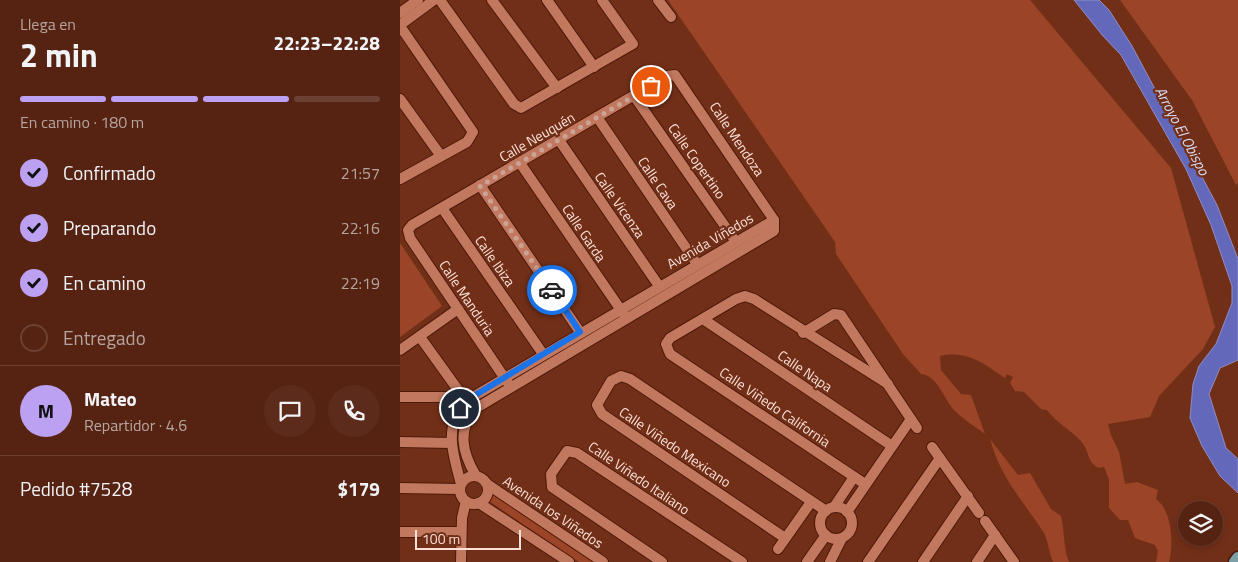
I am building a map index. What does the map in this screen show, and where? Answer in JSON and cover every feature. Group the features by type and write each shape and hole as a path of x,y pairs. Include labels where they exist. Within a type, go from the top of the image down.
{"main road":[{"path":"1235,562 1238,558"}],"street":[{"path":"400,12 418,0"},
{"path":"400,180 470,139 473,132 471,126 400,26 434,0"},
{"path":"440,0 514,104 520,108 633,44 602,0"},
{"path":"492,0 557,88"},
{"path":"547,0 594,67"},
{"path":"658,0 671,17"},
{"name":"Calle Neuquén","path":"412,225 667,76 675,76"},
{"name":"Calle Mendoza","path":"675,76 774,220"},
{"name":"Calle Copertino","path":"634,96 736,242"},
{"path":"400,98 441,156"},
{"name":"Calle Cava","path":"597,117 697,264"},
{"name":"Calle Vicenza","path":"559,140 659,286"},
{"name":"Calle Garda","path":"520,163 627,318"},
{"path":"480,186 580,332"},
{"name":"Calle Ibiza","path":"442,208 543,354"},
{"name":"Avenida Viñedos","path":"460,487 451,443 454,420 464,399 507,382 627,318 769,236 775,229 774,220 543,354 507,382 478,406 464,427 464,448 476,476"},
{"name":"Calle Manduria","path":"412,225 408,230 408,236 507,382"},
{"path":"703,319 736,299 745,296 754,299 803,333 888,384"},
{"path":"404,348 458,309"},
{"path":"803,333 834,314 841,315 914,423 892,446 847,512"},
{"name":"Calle Viñedo California","path":"703,319 668,340 666,344 670,354 865,484"},
{"name":"Calle Napa","path":"703,319 892,446"},
{"path":"420,337 464,399"},
{"name":"Calle Viñedo Mexicano","path":"785,538 602,414 597,405 611,381 621,376 630,379 809,506 827,512"},
{"path":"400,397 464,399"},
{"path":"400,442 451,443"},
{"path":"932,447 1014,562"},
{"name":"Calle Viñedo Italiano","path":"662,562 552,487 551,474 567,451 571,450 577,453 742,562"},
{"path":"868,562 940,458"},
{"path":"460,487 467,477 476,476 487,484 486,497 479,503"},
{"path":"842,538 834,539 826,535 821,528 827,512 854,477"},
{"name":"Avenida los Viñedos","path":"487,484 603,562"},
{"path":"400,488 460,487"},
{"path":"460,487 466,502 461,532 461,562"},
{"path":"924,562 968,496"},
{"path":"466,502 479,503 569,562"},
{"path":"778,549 809,506"},
{"path":"827,512 847,512"},
{"path":"830,562 842,538 849,532 852,524 847,512"},
{"path":"400,532 461,532"},
{"path":"807,562 826,535"},
{"path":"977,562 995,535"},
{"path":"556,553 562,552 566,548 568,542 565,536"}],"shaded area":[{"path":"668,0 1030,0 1171,168 1215,327 1203,349 1159,396 1150,417 1108,424 1119,452 1125,484 1137,482 1158,490 1156,499 1165,511 1170,528 1171,555 1169,562 1156,562 1158,551 1155,545 1135,538 1128,520 1120,520 1109,508 1109,480 1104,467 1099,468 1092,462 1080,440 1047,410 1041,409 1024,392 1015,391 1010,383 1013,377 1007,374 1005,378 967,356 940,356 941,370 961,394 971,395 985,434 954,410 936,383 921,374 903,354 836,254 835,242"},
{"path":"1120,0 1238,0 1238,183 1236,185 1192,100"},
{"path":"400,243 442,306 400,337"},
{"path":"990,439 1018,475 1030,473 1051,509 1061,516 1069,562 1053,562 1044,533 1006,477"},
{"path":"494,493 598,562 579,562 489,501"}],"water":[{"path":"1074,0 1099,0 1109,10 1132,46 1217,205 1238,259 1238,360 1220,368 1209,394 1226,448 1238,459 1238,493 1220,476 1202,446 1190,418 1193,384 1199,366 1216,344 1232,303 1232,286 1211,225 1186,169 1121,55"}],"way so far":[{"path":"552,290 480,186 651,86"}],"route":[{"path":"460,408 472,397 580,332 552,290"}],"water label":[{"name":"Arroyo El Obispo","path":"1182,131"}]}
